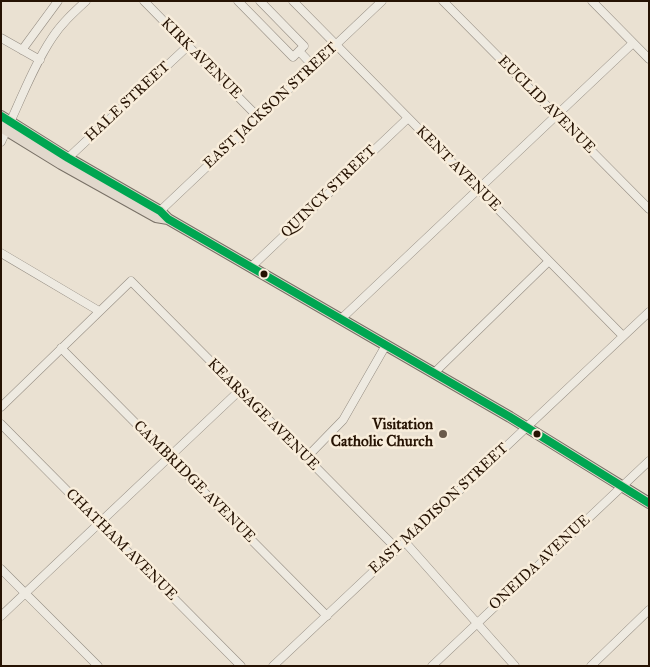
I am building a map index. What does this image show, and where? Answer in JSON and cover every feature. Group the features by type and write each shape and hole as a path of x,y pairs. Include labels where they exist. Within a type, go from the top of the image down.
{"main road":[{"path":"1,116 6,126 61,164 156,217 168,219"},
{"path":"6,126 68,158 160,211 168,219 526,427 649,503"}],"street":[{"path":"22,50 58,1"},
{"path":"1,142 6,126 52,38 86,1"},
{"name":"KIRK AVENUE","path":"144,1 258,117"},
{"path":"238,1 293,57 304,46 260,1"},
{"name":"KENT AVENUE","path":"293,1 623,336"},
{"name":"EAST JACKSON STREET","path":"160,211 382,1"},
{"name":"EUCLID AVENUE","path":"443,1 649,209"},
{"path":"592,1 649,59"},
{"path":"2,42 40,60"},
{"path":"341,319 633,44"},
{"name":"HALE STREET","path":"68,158 188,46"},
{"path":"299,51 313,66"},
{"name":"QUINCY STREET","path":"251,267 408,118"},
{"path":"1,253 99,311 1,407"},
{"path":"434,373 549,262"},
{"name":"KEARSAGE AVENUE","path":"99,311 131,281 396,549"},
{"name":"EAST MADISON STREET","path":"274,666 649,312"},
{"path":"306,458 343,420 386,345"},
{"name":"CAMBRIDGE AVENUE","path":"61,348 327,616"},
{"path":"1,616 239,391"},
{"name":"CHATHAM AVENUE","path":"1,424 241,666"},
{"name":"ONEIDA AVENUE","path":"432,666 649,461"},
{"path":"405,542 515,666"},
{"path":"1,569 98,666"},
{"path":"591,666 649,610"}],"transit line":[{"path":"1,116 68,158 160,211 168,219 510,417 649,503"}],"place":[{"name":"Visitation Catholic Church","path":"443,434"}]}
